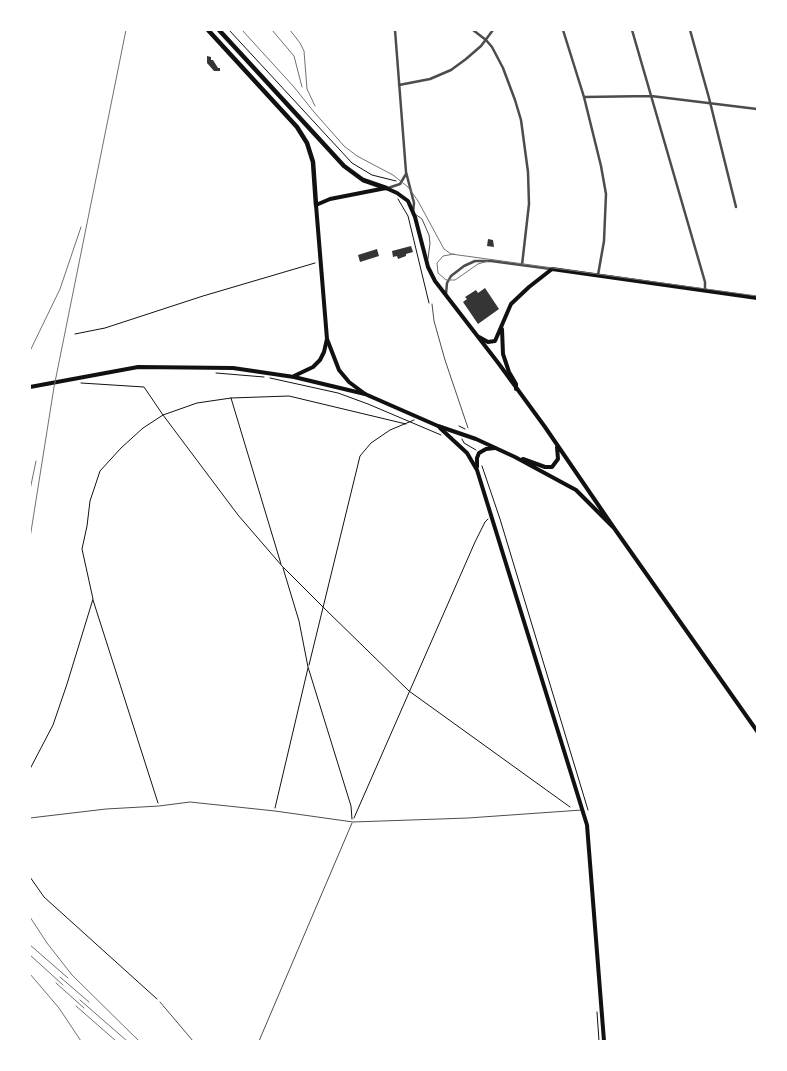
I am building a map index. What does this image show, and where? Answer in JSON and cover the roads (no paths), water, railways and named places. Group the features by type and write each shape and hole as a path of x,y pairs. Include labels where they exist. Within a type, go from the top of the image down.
{"highway":[{"path":"208,30 297,127 307,143 313,162 316,205"},
{"path":"219,30 344,166 363,180 386,188"}],"main road":[{"path":"365,394 349,382 339,370 327,339 316,205 330,199 386,188 406,199 413,213 432,277 479,337 556,443 757,731"},
{"path":"479,337 488,342 494,342 509,308 517,298 552,269 757,298"},
{"path":"503,325 503,354 509,372 516,384 516,389"},
{"path":"294,377 320,360 327,339"},
{"path":"30,387 138,367 232,368 294,377 365,394 438,426 474,438 576,490 614,528"},
{"path":"438,426 467,453 477,470 588,831 604,1041"},
{"path":"510,455 549,468 558,459 556,443"},
{"path":"477,470 479,452 486,448 495,448"}],"street":[{"path":"394,30 406,172 414,203 413,213"},
{"path":"473,30 492,47 516,100 521,120 525,146 529,204 522,265"},
{"path":"399,85 430,79 451,70 486,40 493,30"},
{"path":"564,30 584,97 606,194 604,241 598,275"},
{"path":"632,30 706,290"},
{"path":"690,30 736,208"},
{"path":"584,97 650,96 757,109"},
{"path":"386,188 400,184 406,172"},
{"path":"446,295 448,280 455,272 472,262 484,260 552,269"}],"lane":[{"path":"413,213 422,219 429,235 430,246 427,265"},
{"path":"432,304 434,321 468,428"},
{"path":"30,818 190,802 353,822 468,818 581,810"},
{"path":"259,1041 353,822"},
{"path":"160,1002 193,1041"}],"tram line":[{"path":"242,30 344,146 357,156 393,175 408,187 418,201 444,249 451,254 757,296"},
{"path":"272,30 294,56 302,87"},
{"path":"290,30 304,51 307,89 315,106"},
{"path":"454,254 443,256 437,263 438,273 446,280 455,280 478,264 488,261"},
{"path":"30,974 59,1008 81,1041"}],"railway":[{"path":"30,538 54,387 126,30"},
{"path":"30,351 60,289 81,227"},
{"path":"30,490 36,461"},
{"path":"30,917 72,975 139,1041"},
{"path":"30,945 68,978"},
{"path":"30,955 63,985"},
{"path":"60,977 89,1002"},
{"path":"56,983 84,1008"},
{"path":"80,1000 127,1041"},
{"path":"76,1006 116,1041"}]}
